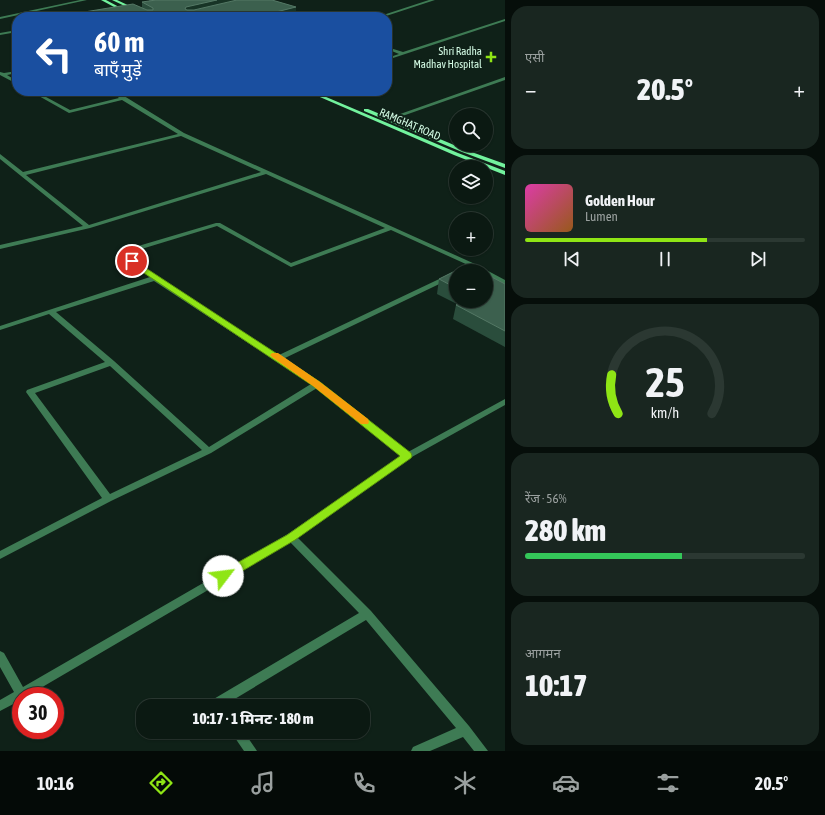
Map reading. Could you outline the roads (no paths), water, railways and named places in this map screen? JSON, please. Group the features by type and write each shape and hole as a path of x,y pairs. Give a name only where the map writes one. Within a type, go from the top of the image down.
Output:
{"main road":[{"path":"103,0 130,12"},
{"path":"114,0 140,12"},
{"name":"RAMGHAT ROAD","path":"320,96 456,154 505,172"},
{"name":"RAMGHAT ROAD","path":"333,96 464,151 505,166"}],"street":[{"path":"28,12 85,0"},
{"path":"392,13 433,0"},
{"path":"109,9 119,7"},
{"path":"0,18 12,15"},
{"path":"392,58 505,20"},
{"path":"0,34 12,32"},
{"path":"392,50 404,54"},
{"path":"1,75 12,73"},
{"path":"1,75 12,80"},
{"path":"389,119 505,78"},
{"path":"41,96 69,112 123,98"},
{"path":"120,96 182,134 471,264"},
{"path":"22,174 182,134"},
{"path":"0,155 88,227"},
{"path":"0,247 88,227 266,172"},
{"path":"391,228 291,265 218,224 120,253 155,278 317,384 407,456"},
{"path":"279,358 449,276"},
{"path":"493,276 505,283"},
{"path":"0,328 155,278"},
{"path":"51,312 111,363 208,451"},
{"path":"108,499 30,392 111,363"},
{"path":"0,555 108,499 208,451 317,384"},
{"path":"33,687 291,537 407,456 505,402"},
{"path":"291,537 367,614 482,751"},
{"path":"224,699 367,614"},
{"path":"0,656 17,687"},
{"path":"0,706 12,699"},
{"path":"417,751 464,730"},
{"path":"242,739 251,751"}],"place":[{"name":"Shri Radha Madhav Hospital","path":"491,57"}]}
